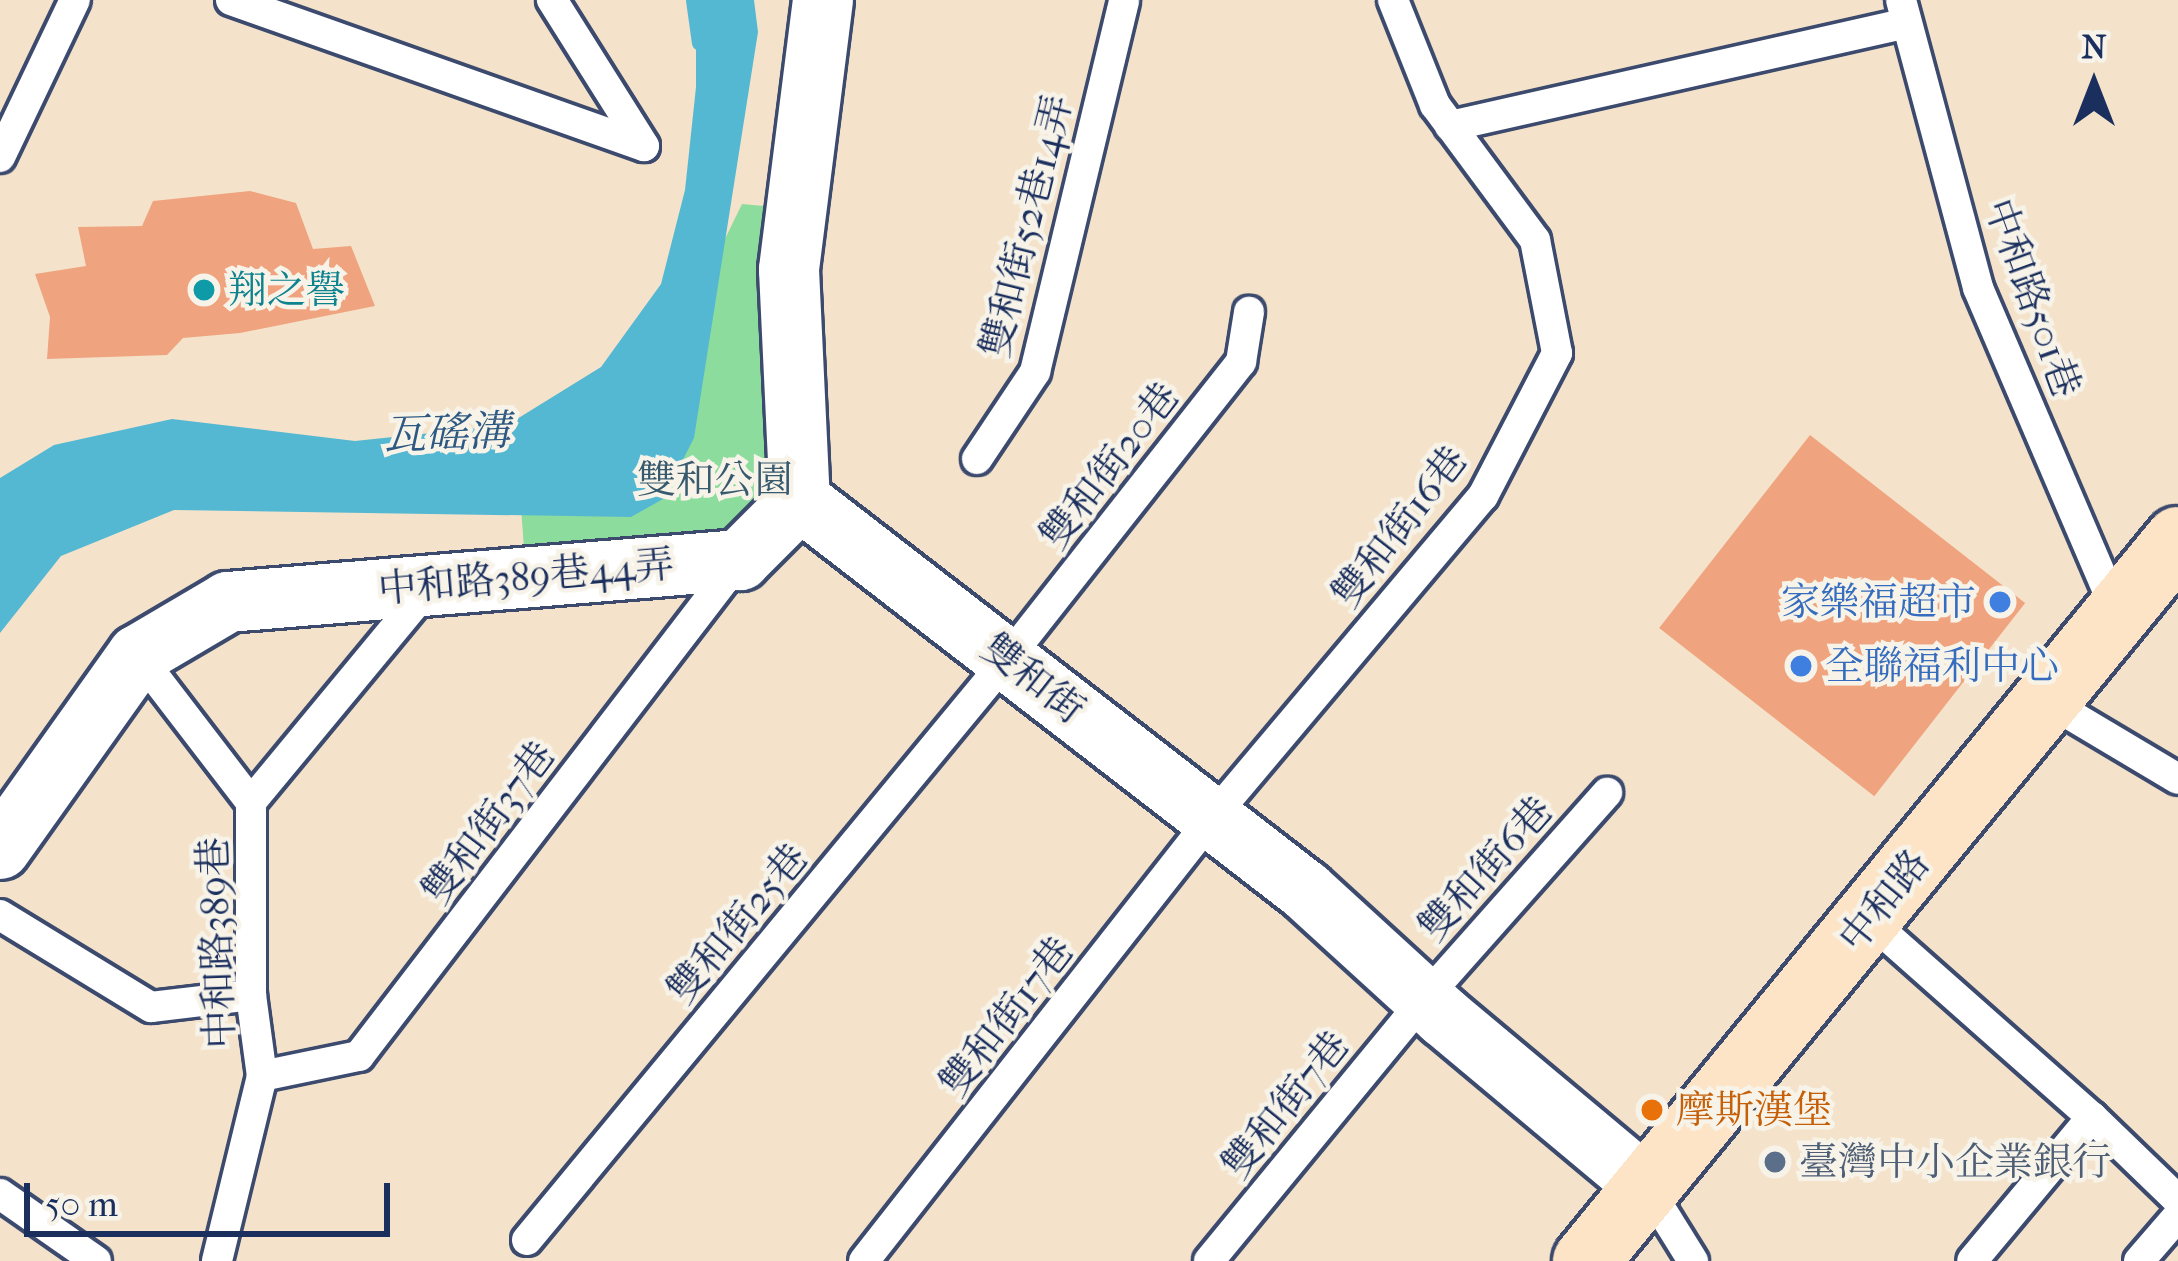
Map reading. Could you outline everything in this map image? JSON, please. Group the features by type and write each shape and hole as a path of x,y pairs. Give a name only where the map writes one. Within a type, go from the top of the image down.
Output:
{"main road":[{"name":"中和路","path":"1586,1261 2178,540"}],"street":[{"path":"740,560 800,500 789,270 823,0"},
{"name":"雙和街","path":"800,500 1306,891 1424,999 1647,1187"},
{"name":"中和路389巷44弄","path":"138,655 228,602 740,560"},
{"path":"0,849 138,655"}],"lane":[{"path":"0,157 75,0"},
{"path":"231,0 644,146 552,0"},
{"name":"雙和街52巷14弄","path":"977,459 1035,372 1124,0"},
{"name":"雙和街16巷","path":"1210,820 1484,496 1556,353 1535,240 1435,105 1393,0"},
{"path":"1450,126 1904,11"},
{"name":"中和路501巷","path":"1904,11 1978,288 2117,614"},
{"name":"雙和街20巷","path":"1008,658 1241,362 1250,313"},
{"name":"雙和街37巷","path":"262,1076 359,1056 740,560"},
{"path":"251,802 430,586"},
{"name":"中和路389巷","path":"138,655 251,802 251,995 262,1076 218,1261"},
{"name":"雙和街25巷","path":"527,1240 1008,658"},
{"path":"2044,699 2178,779"},
{"name":"雙和街6巷","path":"1424,999 1607,793"},
{"name":"雙和街17巷","path":"864,1261 1210,820"},
{"path":"0,915 151,1007 251,995"},
{"path":"1870,920 2178,1200"},
{"name":"雙和街7巷","path":"1209,1261 1424,999"},
{"path":"1972,1261 2092,1117"},
{"path":"1647,1187 1693,1261"},
{"path":"0,1194 96,1261"},
{"path":"2139,1261 2178,1216"}],"green space":[{"name":"雙和公園","path":"742,204 797,209 802,509 740,560 526,577 520,493 720,249"}],"water":[{"path":"696,0 754,0 758,32 694,438 663,499 631,517 174,510 61,556 0,633 0,478 54,445 172,419 355,441 507,425 601,367 661,284 685,190 696,87"}],"building":[{"name":"翔之譽","path":"250,191 296,203 313,249 351,246 375,306 240,333 183,338 167,355 47,359 50,317 35,274 86,266 78,227 142,226 153,201"},
{"path":"1810,435 2025,603 1874,796 1659,628"}],"waterway":[{"name":"瓦磘溝","path":"693,0 699,43"}],"place":[{"name":"翔之譽","path":"204,290"},
{"name":"家樂福超市","path":"2000,602"},
{"name":"全聯福利中心","path":"1801,666"},
{"name":"摩斯漢堡","path":"1652,1110"},
{"name":"臺灣中小企業銀行","path":"1775,1162"}]}
